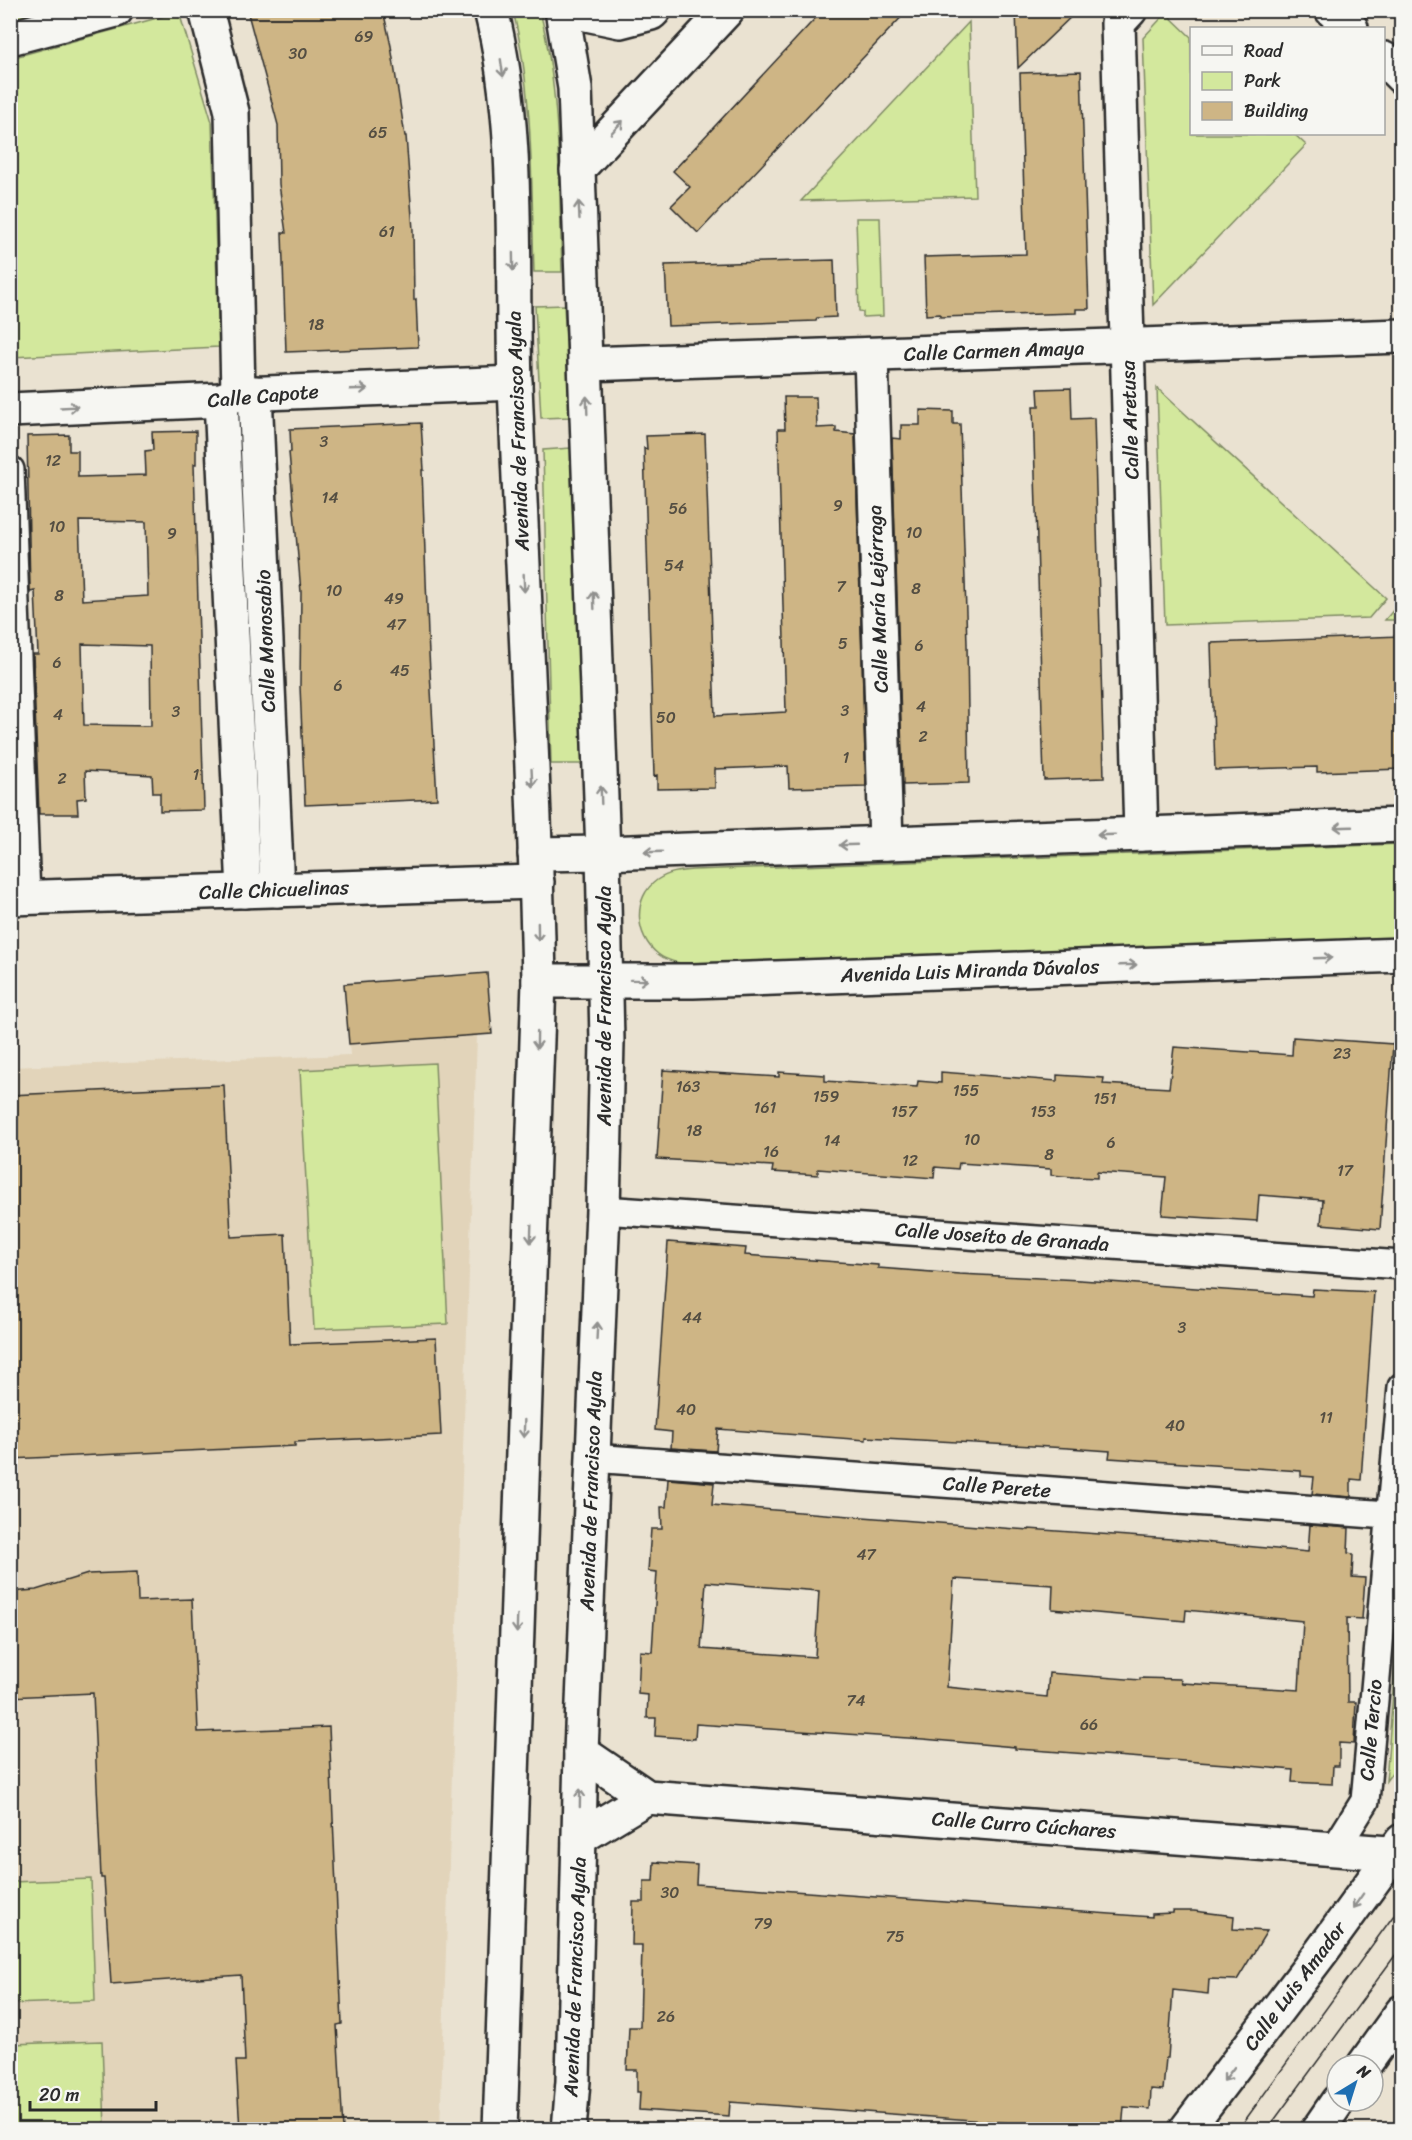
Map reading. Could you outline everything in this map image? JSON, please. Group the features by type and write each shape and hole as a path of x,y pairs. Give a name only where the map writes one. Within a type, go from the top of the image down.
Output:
{"main road":[{"path":"10,38 116,10"},
{"name":"Calle Monosabio","path":"206,10 231,112 238,396 244,891"},
{"name":"Avenida de Francisco Ayala","path":"491,10 498,38 510,126 515,383 539,981 500,2130"},
{"name":"Avenida de Francisco Ayala","path":"562,10 574,88 603,853 607,1042 603,1210 581,1752 573,2081 569,2129"},
{"path":"567,10 620,21 651,13 654,10"},
{"path":"577,170 727,10"},
{"name":"Calle Aretusa","path":"1130,10 1118,23 1141,834"},
{"path":"1332,10 1350,27"},
{"path":"1385,61 1401,76"},
{"name":"Calle Carmen Amaya","path":"586,364 1401,336"},
{"name":"Calle María Lejárraga","path":"871,355 886,843"},
{"name":"Calle Capote","path":"10,410 238,396 515,383"},
{"name":"Calle Monosabio","path":"238,396 277,890"},
{"path":"536,868 603,853 1401,825"},
{"name":"Calle Chicuelinas","path":"18,897 277,890 536,868"},
{"name":"Avenida Luis Miranda Dávalos","path":"539,981 693,981 1401,955"},
{"name":"Calle Curro Cúchares","path":"581,1752 647,1797 1335,1849 1398,1849"},
{"path":"579,1838 647,1797"},
{"name":"Calle Luis Amador","path":"1186,2130 1398,1849"},
{"path":"1372,2053 1401,2012"},
{"path":"1318,2130 1330,2113"}],"street":[{"path":"10,470 18,897"},
{"name":"Calle Joseíto de Granada","path":"603,1210 1401,1265"},
{"name":"Calle Tercio","path":"1335,1849 1365,1801 1396,1516 1401,1387"},
{"name":"Calle Perete","path":"592,1458 1396,1516"},
{"path":"569,2129 579,2130"}],"shaded area":[{"path":"487,973 492,1033 477,1035 440,2129 11,2129 10,1067 350,1055 344,984"}],"green space":[{"path":"11,11 60,11 11,24"},
{"path":"513,11 540,11 547,43 558,140 562,272 534,272 528,108 525,75"},
{"path":"179,12 212,122 219,347 11,357 11,58"},
{"path":"1166,13 1190,36 1190,135 1295,135 1306,145 1153,305 1143,38"},
{"path":"969,22 975,196 801,201"},
{"path":"856,218 880,218 883,316 863,317 863,312 859,311"},
{"path":"564,305 570,417 541,418 535,306"},
{"path":"1157,388 1386,598 1369,618 1165,625"},
{"path":"571,448 582,764 551,764 543,450"},
{"path":"1401,601 1401,620 1385,620"},
{"path":"1401,844 1401,938 693,965 662,957 650,946 641,927 640,907 649,888 666,875 688,870"},
{"path":"435,1063 448,1324 314,1329 300,1070"},
{"path":"1401,1588 1401,1760 1386,1781"},
{"path":"91,1879 95,2001 11,2004 11,1882"},
{"path":"102,2041 105,2129 11,2129 11,2044"}],"building":[{"path":"247,10 383,10 406,136 418,347 286,352 282,233 286,233 279,184 278,125"},
{"path":"823,10 908,10 698,233 671,206 690,187 673,171"},
{"path":"1016,10 1078,10 1018,68"},
{"path":"1081,71 1089,309 1076,309 1076,313 940,317 940,314 926,315 924,257 1026,254 1020,73"},
{"path":"834,260 836,317 817,318 816,321 668,326 665,265"},
{"path":"1071,388 1072,419 1094,418 1104,778 1044,780 1033,406 1039,406 1038,389"},
{"path":"784,397 816,397 817,428 836,427 836,432 855,434 866,786 789,788 788,766 715,769 715,788 657,789 657,775 654,776 644,448 647,449 646,436 705,434 715,716 786,712 778,429 785,429"},
{"path":"920,410 953,411 953,424 960,424 969,783 903,785 892,438 901,439 901,425 920,425"},
{"path":"421,423 428,635 437,799 305,805 300,686 301,592 289,452 291,452 290,429"},
{"path":"196,431 196,464 194,464 204,810 160,811 160,793 153,793 152,775 85,771 86,798 77,799 78,814 39,814 33,654 38,654 35,591 30,592 27,436 69,435 69,451 78,451 78,477 146,475 145,451 153,450 152,432","holes":["79,521 146,522 148,596 82,600","82,644 150,646 151,726 84,725"]},
{"path":"1401,636 1401,769 1317,772 1317,767 1215,770 1211,643"},
{"path":"487,973 492,1034 349,1044 344,984"},
{"path":"1293,1037 1393,1044 1380,1229 1321,1224 1323,1200 1259,1195 1257,1221 1162,1215 1166,1177 1097,1172 1097,1178 1074,1177 1051,1175 1051,1169 959,1163 958,1169 935,1167 934,1178 818,1169 818,1175 772,1172 773,1166 657,1159 663,1070 779,1077 779,1072 825,1075 825,1081 917,1087 918,1081 941,1083 941,1072 1057,1081 1057,1075 1104,1078 1103,1084 1169,1088 1174,1047 1292,1055"},
{"path":"224,1085 231,1237 285,1234 290,1344 436,1338 441,1435 295,1442 295,1446 10,1459 10,1095"},
{"path":"668,1242 746,1248 745,1255 878,1265 878,1268 959,1274 1312,1296 1313,1289 1374,1292 1361,1480 1351,1479 1351,1497 1312,1494 1314,1477 1301,1476 1301,1471 1109,1458 1110,1451 866,1437 866,1440 718,1429 716,1451 671,1448 672,1432 655,1430"},
{"path":"668,1479 714,1483 712,1505 1171,1539 1308,1552 1310,1525 1349,1528 1348,1553 1353,1554 1352,1577 1365,1578 1362,1619 1347,1618 1348,1702 1356,1702 1354,1744 1339,1743 1339,1766 1333,1766 1332,1784 1292,1782 1293,1770 1015,1749 1015,1747 923,1739 696,1724 695,1739 655,1736 656,1718 647,1718 648,1695 638,1694 640,1651 652,1652 657,1572 648,1571 651,1529 662,1529 661,1507 666,1507","holes":["954,1579 1053,1585 1052,1609 1185,1621 1186,1610 1303,1621 1299,1690 1182,1683 1180,1679 1140,1678 1140,1680 1049,1673 1047,1697 947,1687","706,1582 819,1591 815,1657 701,1649"]},
{"path":"137,1572 138,1601 192,1599 198,1732 329,1727 342,2024 337,2025 343,2130 240,2130 236,2061 245,2061 241,1975 111,1984 104,1878 101,1878 93,1693 10,1697 10,1592 36,1590 88,1574"},
{"path":"654,1862 697,1865 696,1884 1152,1917 1152,1914 1173,1913 1173,1911 1194,1911 1234,1916 1233,1929 1267,1931 1237,1980 1209,1979 1208,1994 1173,1990 1163,2090 1151,2089 1150,2109 1124,2107 1122,2130 730,2102 729,2116 639,2110 640,2092 637,2092 637,2070 627,2070 629,2027 640,2027 642,1945 632,1945 633,1902 644,1902 644,1881 653,1881"}],"tram line":[{"path":"1238,2130 1402,1904"},
{"path":"1267,2130 1402,1946"}]}
